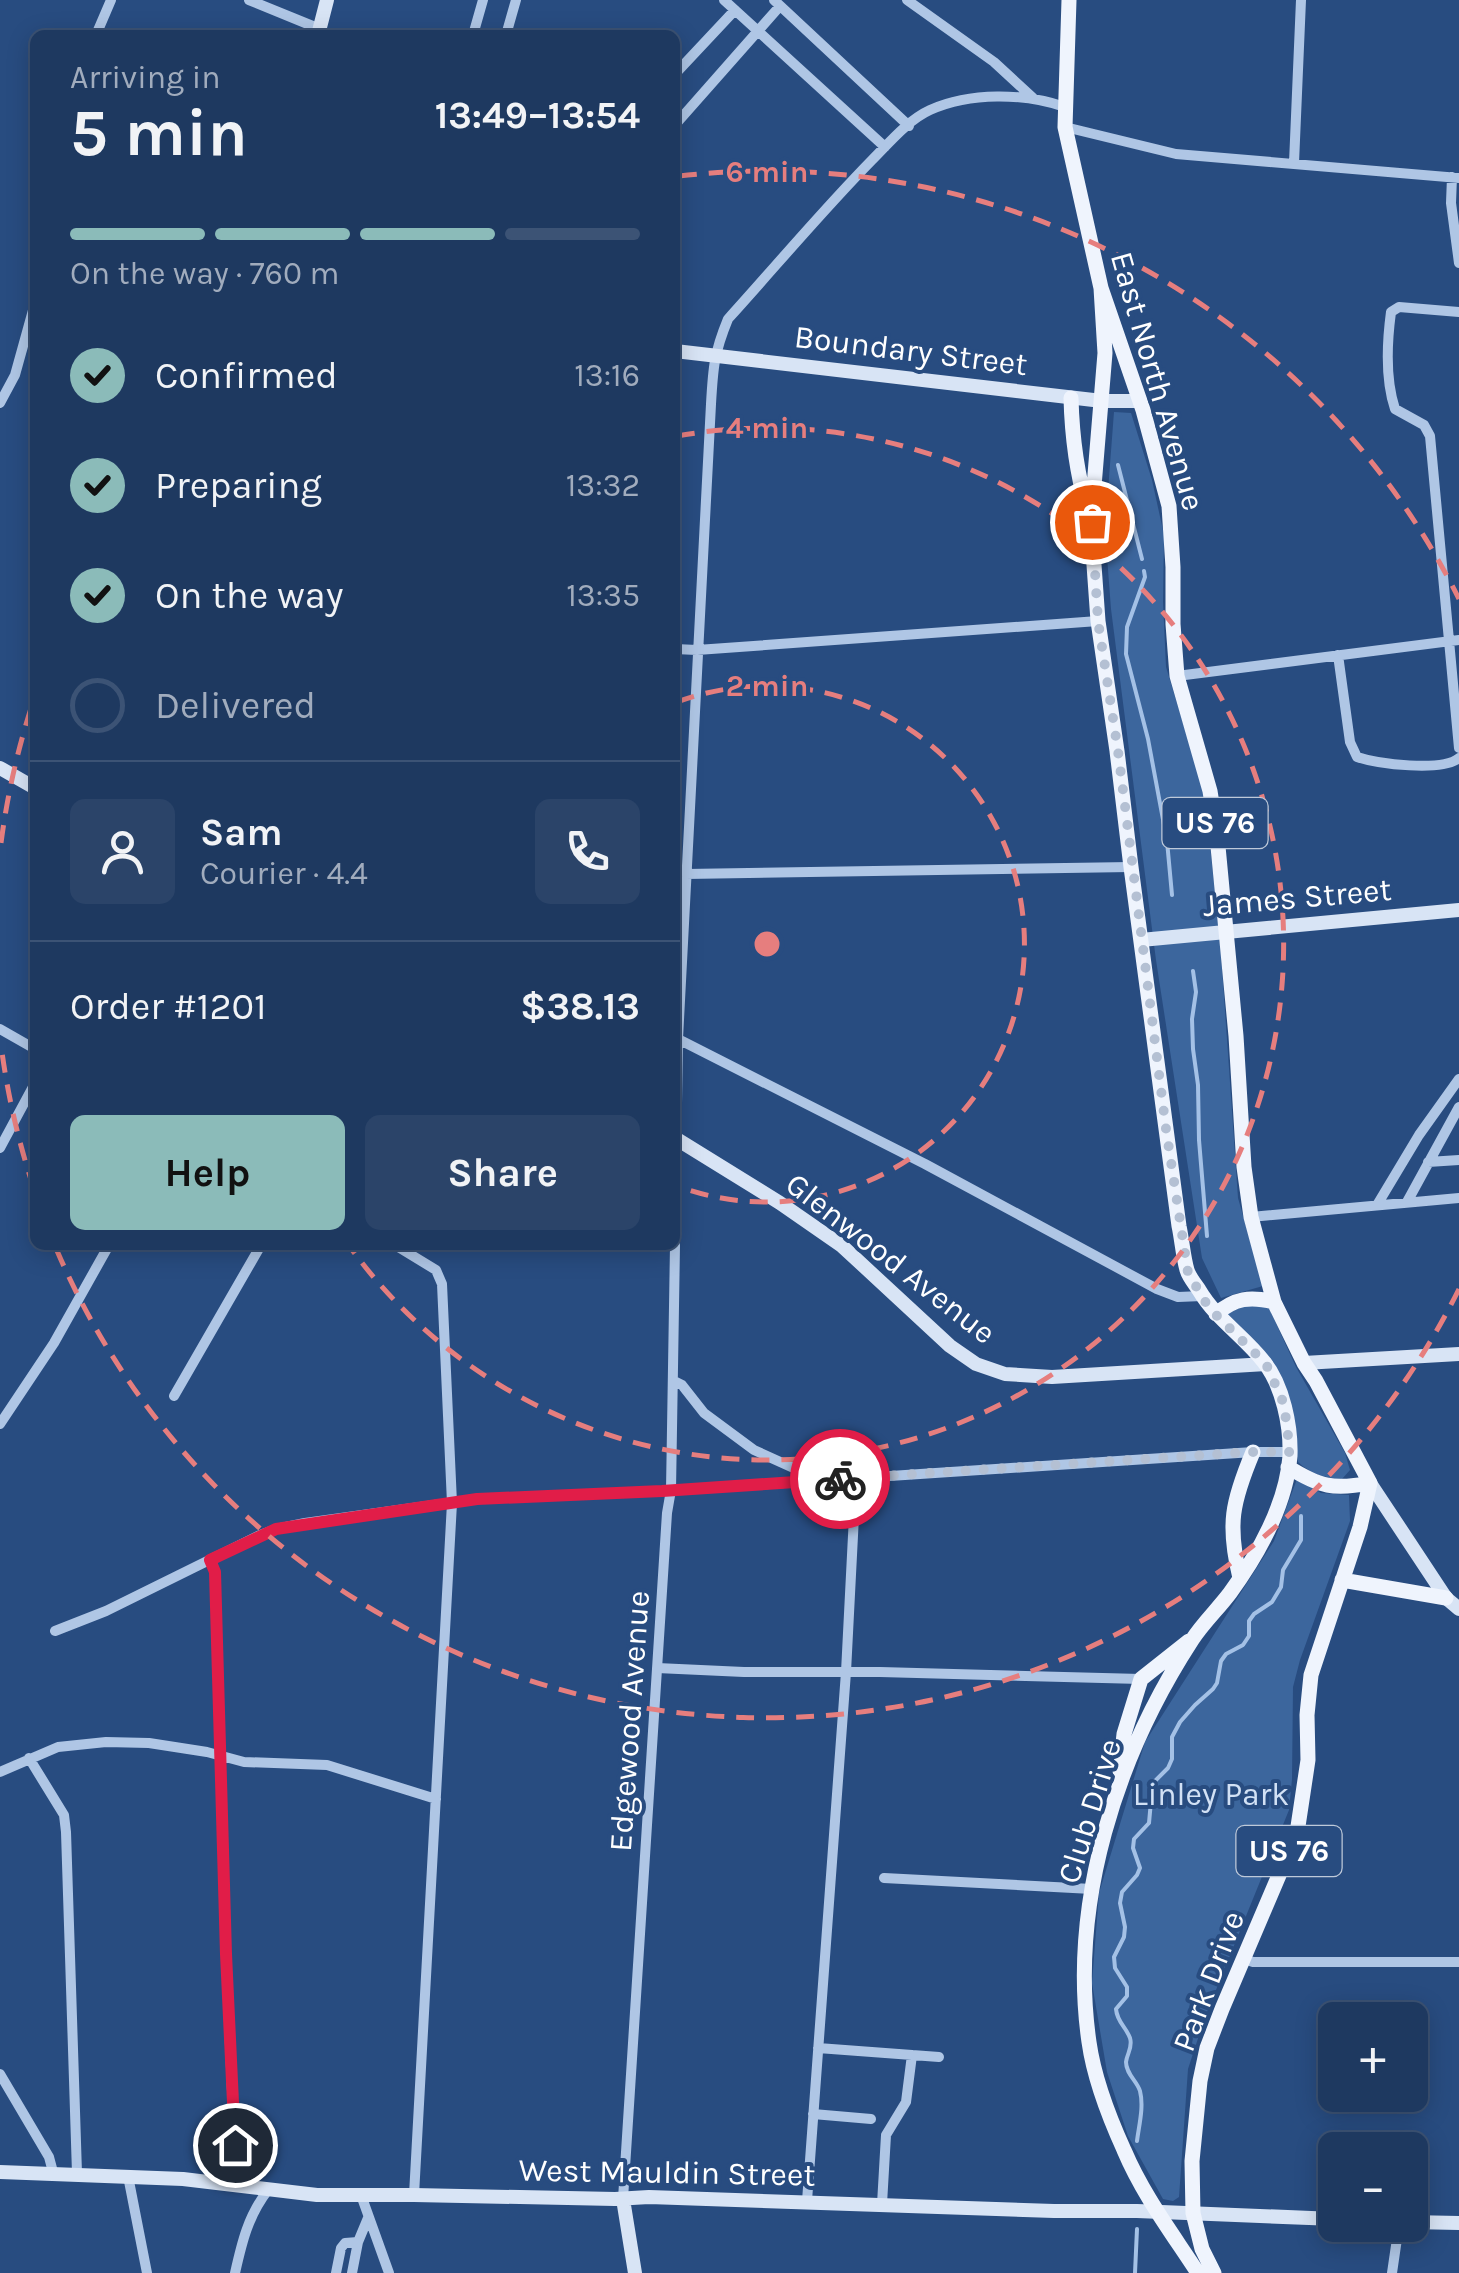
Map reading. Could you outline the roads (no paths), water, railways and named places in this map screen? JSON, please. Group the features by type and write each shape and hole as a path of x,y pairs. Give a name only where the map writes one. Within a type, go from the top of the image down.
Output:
{"main road":[{"name":"East North Avenue","path":"1069,0 1065,128 1100,288 1140,400 1169,506 1177,676 1210,791 1217,836 1251,1217 1274,1302 1304,1362"},
{"name":"US 76","path":"1100,288 1104,353 1092,522 1098,621 1188,1273 1216,1314 1266,1364 1284,1404 1289,1460"},
{"path":"1071,398 1079,483 1092,522"},
{"path":"1216,1314 1241,1298 1274,1302"},
{"name":"US 76","path":"1304,1362 1370,1483"},
{"path":"1240,1578 1232,1517 1239,1484 1252,1452"},
{"path":"1289,1460 1306,1479 1325,1486 1345,1488 1370,1483"},
{"name":"Club Drive","path":"1156,2212 1125,2154 1089,2046 1083,1964 1092,1889 1118,1788 1152,1712 1192,1638 1240,1578 1273,1523 1289,1460"},
{"name":"Park Drive","path":"1193,2214 1192,2160 1204,2064 1222,2009 1297,1833 1308,1760 1311,1674 1360,1527 1370,1483"},
{"path":"1342,1580 1453,1604"},
{"path":"1118,1788 1124,1734 1140,1678 1192,1638"},
{"name":"US 76","path":"1156,2212 1198,2273"},
{"name":"US 76","path":"1193,2214 1202,2249 1214,2273"}],"street":[{"path":"98,30 111,0"},
{"path":"249,0 315,30"},
{"path":"320,30 327,0"},
{"path":"474,30 483,0"},
{"path":"507,30 516,0"},
{"path":"724,0 885,148"},
{"path":"907,0 994,62 1034,99"},
{"path":"1294,164 1301,0"},
{"path":"680,120 758,31 777,3 909,126"},
{"path":"680,69 735,10"},
{"path":"680,998 714,354 728,319 823,212 885,148 928,111 968,99 1034,99 1065,107"},
{"path":"1065,128 1176,154 1456,178 1450,203 1459,263"},
{"path":"1459,312 1399,307 1390,312 1388,330 1390,395 1395,408 1424,425 1430,436 1454,640 1459,748"},
{"path":"0,403 15,375 30,320"},
{"name":"Boundary Street","path":"680,351 1071,398 1140,400"},
{"path":"680,649 1098,621"},
{"path":"1177,676 1454,640"},
{"path":"1338,655 1350,742 1357,758 1430,765 1452,764 1459,758"},
{"path":"0,768 30,785"},
{"path":"686,874 1131,868"},
{"name":"James Street","path":"1141,940 1459,910"},
{"path":"0,1029 30,1046"},
{"path":"680,1040 925,1164 1157,1289 1178,1296 1202,1296"},
{"path":"1376,1205 1459,1079"},
{"path":"0,1148 30,1091"},
{"path":"1406,1202 1459,1108"},
{"name":"Glenwood Avenue","path":"680,1141 780,1202 842,1246 950,1346 976,1364 1005,1374 1052,1377 1266,1364"},
{"path":"1428,1162 1459,1160"},
{"path":"1251,1217 1459,1198"},
{"path":"0,1424 54,1343 106,1250"},
{"path":"174,1396 259,1250"},
{"path":"403,1250 436,1270 442,1284 452,1503 414,2194"},
{"name":"Edgewood Avenue","path":"622,2199 671,1490 675,1250"},
{"path":"1304,1362 1459,1354"},
{"path":"674,1381 704,1412 754,1450 822,1480"},
{"path":"55,1631 106,1611 276,1529 477,1499 1252,1452 1289,1460"},
{"path":"807,2201 846,1672 856,1478"},
{"path":"1370,1483 1453,1604"},
{"path":"210,1560 215,1572 236,2184"},
{"path":"657,1668 1140,1678"},
{"path":"0,1772 58,1747 149,1743 244,1762 327,1766 436,1799"},
{"path":"29,1758 64,1815 66,1832 77,2173"},
{"path":"884,1878 1092,1889"},
{"path":"1244,1958 1252,1962 1459,1962"},
{"path":"818,2048 939,2057"},
{"path":"882,2204 886,2135 906,2102 912,2055"},
{"path":"0,2074 53,2172"},
{"path":"813,2114 871,2120"},
{"name":"West Mauldin Street","path":"0,2172 128,2176 317,2195 649,2197 1318,2218"},
{"path":"128,2176 147,2273"},
{"path":"235,2273 251,2214 268,2190"},
{"path":"361,2195 389,2273"},
{"path":"622,2199 635,2273"},
{"path":"352,2273 368,2218"},
{"path":"1428,2222 1459,2223"},
{"path":"336,2273 341,2248 345,2243 358,2242"},
{"path":"1392,2273 1397,2242"}],"waterway":[{"path":"1118,465 1142,559"},
{"path":"1144,571 1127,627 1126,654 1148,739 1167,841 1172,895"},
{"path":"1193,971 1193,1049 1207,1236"},
{"path":"1137,2141 1141,2097 1126,2066 1131,2042 1116,2009 1127,1996 1127,1987 1115,1968 1114,1957 1124,1937 1122,1892 1140,1868 1134,1839 1149,1823 1152,1790 1172,1759 1172,1737 1180,1722 1213,1689 1221,1661 1243,1645 1249,1636 1249,1621 1272,1602 1281,1587 1283,1570 1301,1540 1301,1516"},
{"path":"1135,2273 1137,2229"}],"park label":[{"name":"Linley Park","path":"1211,1794"}]}
